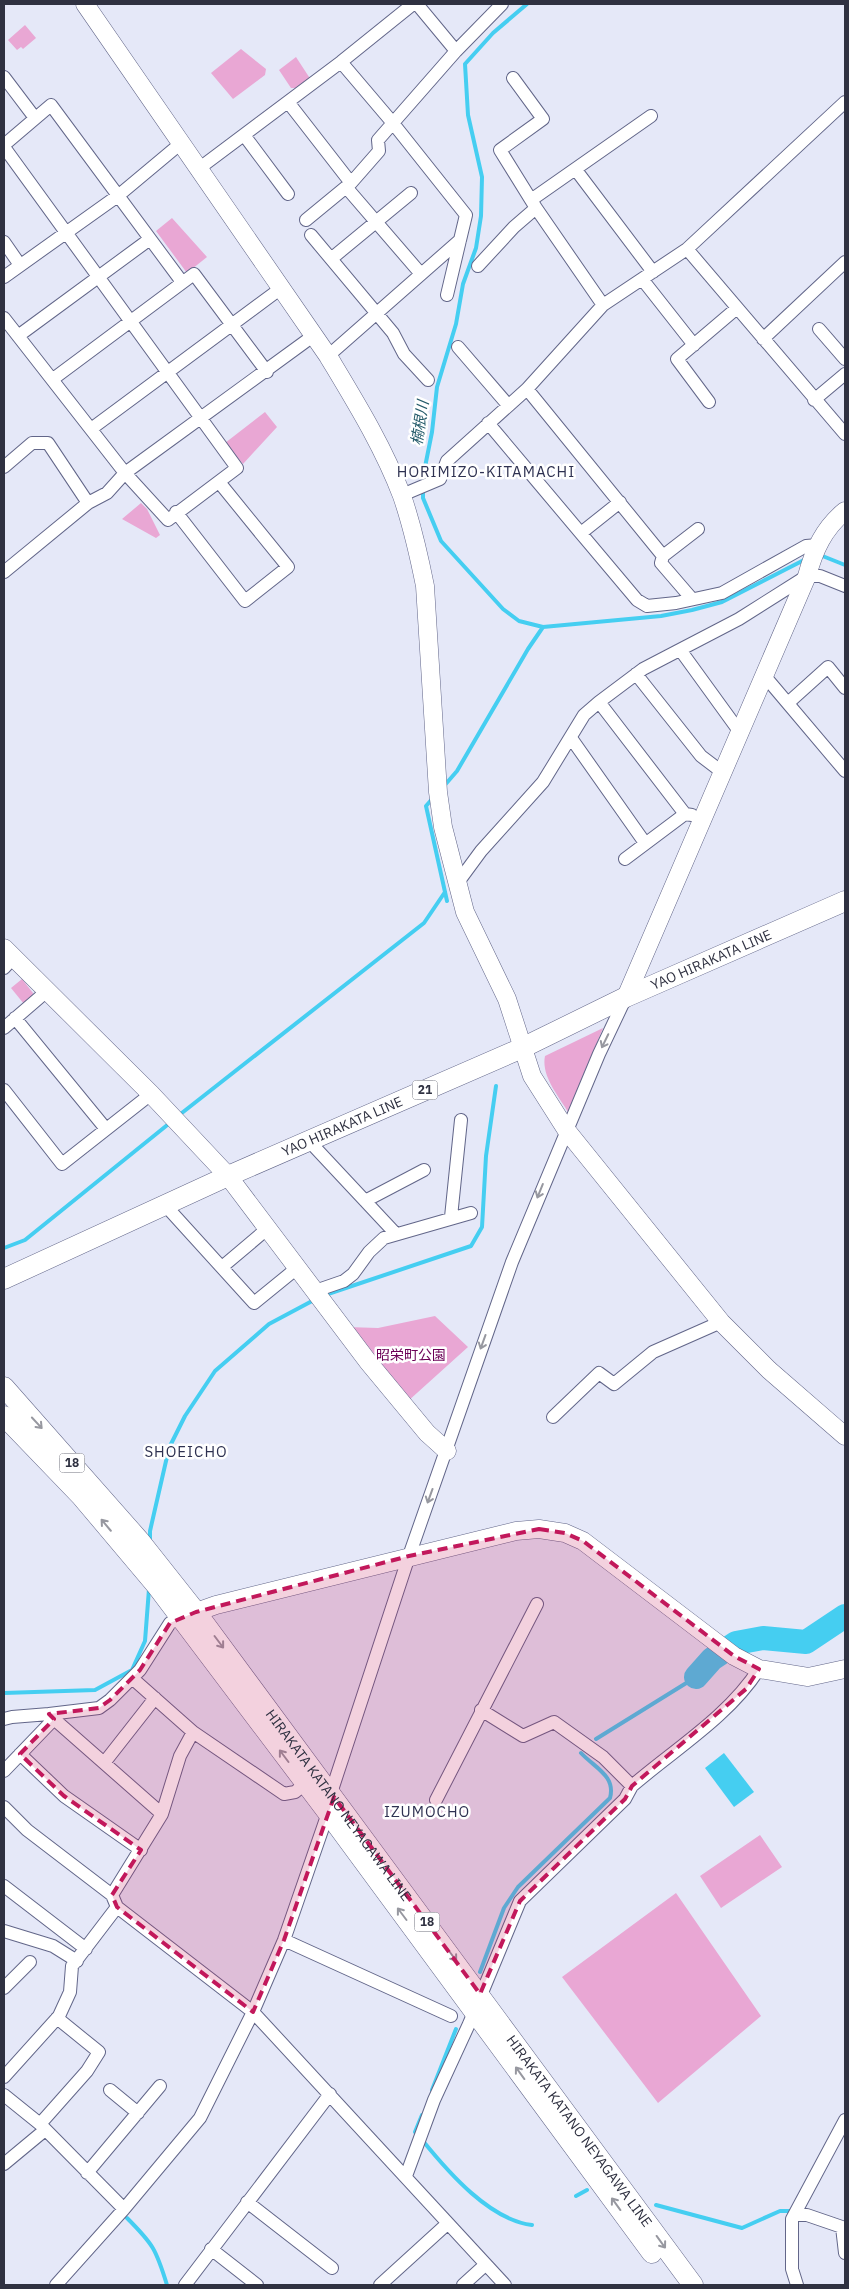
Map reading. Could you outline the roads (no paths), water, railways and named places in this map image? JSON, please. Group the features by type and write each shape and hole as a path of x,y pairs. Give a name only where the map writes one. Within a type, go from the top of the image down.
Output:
{"main road":[{"name":"YAO HIRAKATA LINE","path":"4,1279 228,1176 522,1048 626,997 845,901"},
{"name":"HIRAKATA KATANO NEYAGAWA LINE","path":"4,1387 157,1562 188,1615 305,1784 330,1803"},
{"name":"HIRAKATA KATANO NEYAGAWA LINE","path":"4,1416 81,1496 156,1585 188,1615 477,2002 693,2285"},
{"name":"HIRAKATA KATANO NEYAGAWA LINE","path":"477,2002 676,2285"}],"street":[{"path":"85,4 328,356 364,414 408,492 425,586 438,798 456,885 465,912 507,999 532,1076 567,1130 721,1322 769,1370 845,1436"},
{"path":"198,170 415,4 456,50"},
{"path":"306,220 348,185 379,151 378,140 392,122 499,4"},
{"path":"341,62 392,122 466,215 447,295"},
{"path":"4,77 35,118"},
{"path":"513,78 543,119 500,150 533,204 603,305"},
{"path":"288,102 376,222 421,274"},
{"path":"408,492 440,479 447,461 526,389 603,305 687,249 845,102"},
{"path":"4,318 125,473 168,520 176,512 237,468 4,146 51,104 182,282"},
{"path":"478,266 533,204 576,170 651,116"},
{"path":"244,135 288,194"},
{"path":"4,277 118,195 180,144"},
{"path":"576,170 653,272"},
{"path":"332,259 411,194"},
{"path":"311,235 377,313 393,333 404,354 428,380"},
{"path":"18,336 150,239"},
{"path":"328,356 460,240"},
{"path":"4,242 20,265"},
{"path":"687,249 845,434"},
{"path":"764,339 845,262"},
{"path":"53,379 194,274 267,372"},
{"path":"642,279 694,345"},
{"path":"91,429 280,289"},
{"path":"709,402 677,359 737,308"},
{"path":"819,329 845,359"},
{"path":"4,572 88,503 107,493 125,473 267,372 313,336"},
{"path":"458,347 508,405"},
{"path":"814,400 845,374"},
{"path":"526,389 663,556"},
{"path":"488,423 637,600 647,606 722,593 806,546 820,576 845,586"},
{"path":"4,467 32,443 48,443 88,503"},
{"path":"176,512 245,601 288,567 219,482"},
{"path":"581,533 620,502"},
{"path":"56,2285 124,2210 200,2118 253,2012 284,1940 409,1556 447,1451 470,1376 512,1262 599,1054 626,997 822,536 845,511"},
{"path":"692,599 661,563 663,556 698,529"},
{"path":"456,885 481,851 543,782 584,715 636,674 739,619 812,559"},
{"path":"681,651 739,731"},
{"path":"788,703 828,667 845,688"},
{"path":"636,674 701,756 722,772"},
{"path":"764,674 845,771"},
{"path":"599,702 685,814 702,817"},
{"path":"571,738 645,843"},
{"path":"625,859 685,814"},
{"path":"7,958 47,991 151,1094 228,1176 296,1268 427,1433 447,1451"},
{"path":"4,1028 47,991"},
{"path":"15,1018 106,1129"},
{"path":"4,1090 62,1164 151,1094"},
{"path":"451,1216 461,1120"},
{"path":"309,1141 396,1234"},
{"path":"365,1201 424,1170"},
{"path":"165,1205 254,1303 296,1268"},
{"path":"318,1296 353,1274 384,1238 451,1216 471,1212"},
{"path":"222,1268 267,1229"},
{"path":"554,1417 599,1373 614,1384 653,1352 721,1322"},
{"path":"4,1719 12,1716 52,1717 99,1708 132,1678 170,1623 188,1615 409,1556 516,1531 539,1528 565,1533 583,1542 733,1655 759,1669 808,1677 845,1669"},
{"path":"436,1800 537,1604"},
{"path":"406,2176 434,2100 520,1901 625,1799 632,1786 715,1718 746,1689 759,1669"},
{"path":"132,1678 193,1732 284,1794 295,1792 305,1784"},
{"path":"104,1763 155,1698"},
{"path":"481,1710 523,1736 554,1722 603,1757 632,1786"},
{"path":"4,1771 52,1717"},
{"path":"52,1717 162,1814"},
{"path":"112,1895 162,1814 180,1756 193,1732"},
{"path":"20,1754 64,1796 141,1850"},
{"path":"4,1807 27,1830 112,1895 117,1907 253,2012 406,2176 447,2224 506,2285"},
{"path":"4,1886 86,1949"},
{"path":"4,2077 43,2036 57,2018 70,1992 72,1966 117,1907"},
{"path":"4,1932 53,1946 77,1961"},
{"path":"284,1940 451,2016"},
{"path":"4,1988 30,1962"},
{"path":"4,2164 43,2127 100,2052 57,2018"},
{"path":"88,2173 160,2086"},
{"path":"110,2090 138,2113"},
{"path":"185,2285 246,2202 330,2094"},
{"path":"4,2095 43,2127 124,2210"},
{"path":"797,2285 792,2269 791,2243 796,2212 845,2121"},
{"path":"246,2202 332,2268"},
{"path":"796,2212 842,2227 845,2253"},
{"path":"380,2285 447,2224"},
{"path":"211,2250 257,2285"},
{"path":"463,2285 485,2265"}],"water":[{"path":"724,1753 754,1792 734,1807 705,1768"}],"waterway":[{"name":"楠根川","path":"527,4 493,33 465,64 468,115 482,177 481,216 476,248 463,284 456,324 437,387 432,432 423,477 423,498 441,541 503,609 519,621 543,627 661,616 692,610 722,602 806,559"},
{"name":"楠根川","path":"820,555 845,565"},
{"path":"444,786 457,771 528,649 543,627"},
{"path":"433,798 426,806 447,901"},
{"path":"178,1116 424,923 445,892"},
{"path":"325,1295 471,1246 482,1227 486,1156 496,1086"},
{"path":"4,1248 25,1240 171,1122"},
{"path":"150,1542 150,1531 169,1448 185,1416 215,1371 269,1324 314,1300"},
{"path":"4,1693 95,1690 132,1670 145,1641 149,1589"},
{"path":"696,1677 712,1659 736,1643 763,1638 806,1642 845,1616"},
{"path":"596,1739 696,1677"},
{"path":"480,1972 504,1908 518,1887 610,1798 611,1790 607,1778 581,1753"},
{"path":"432,2090 456,2029"},
{"path":"419,2136 415,2132 422,2115"},
{"path":"423,2141 445,2167 486,2205 516,2221 532,2225"},
{"path":"576,2196 587,2190"},
{"path":"656,2205 742,2228 780,2211 794,2211"},
{"path":"127,2218 143,2234 153,2248 167,2285"}],"district":[{"name":"HORIMIZO-KITAMACHI","path":"486,472"},
{"name":"SHOEICHO","path":"186,1452"},
{"name":"IZUMOCHO","path":"427,1812"}],"park label":[{"name":"昭栄町公園","path":"411,1355"}]}
